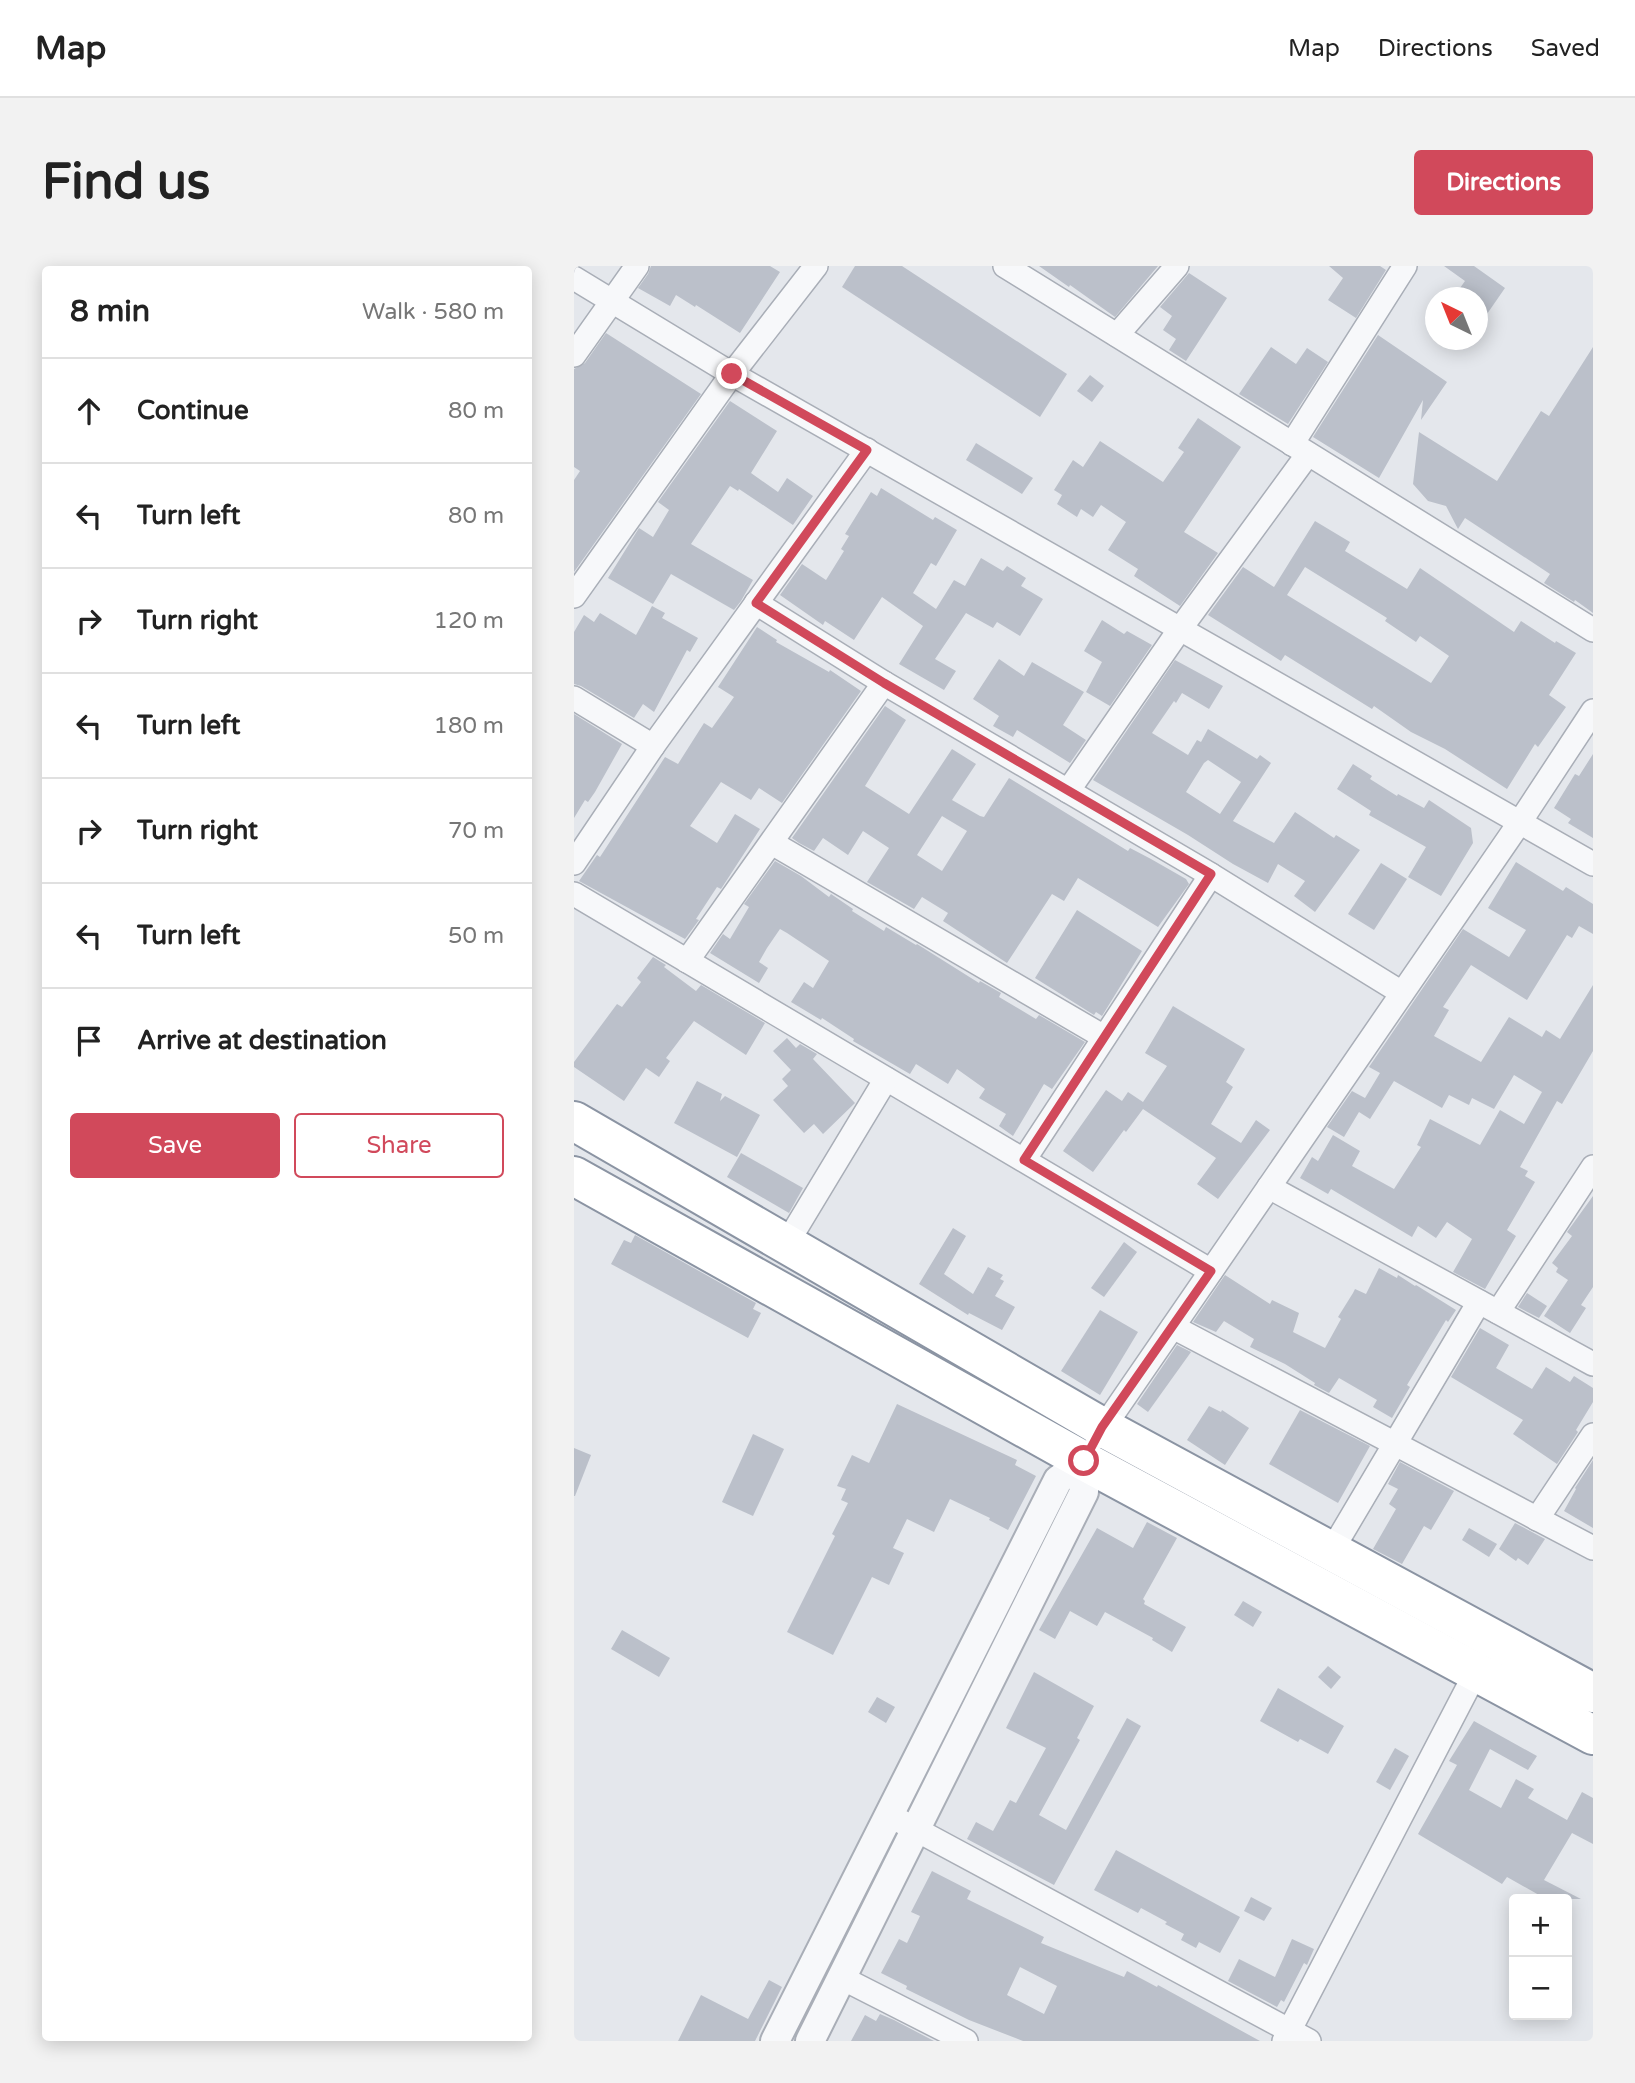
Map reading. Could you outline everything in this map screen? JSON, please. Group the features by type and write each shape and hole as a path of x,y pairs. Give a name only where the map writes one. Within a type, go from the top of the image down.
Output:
{"highway":[{"path":"574,1121 1102,1427 1593,1693"},
{"path":"574,1176 1084,1461 1593,1735"}],"street":[{"path":"574,355 637,266"},
{"path":"574,596 732,374 816,266"},
{"path":"1005,266 1593,630"},
{"path":"1116,335 1177,266"},
{"path":"1068,791 1300,449 1405,266"},
{"path":"574,278 732,374 1593,864"},
{"path":"574,863 653,746 867,450"},
{"path":"756,603 884,683 1211,874 1402,993"},
{"path":"687,961 884,683"},
{"path":"574,698 653,746"},
{"path":"775,2041 1058,1480 1084,1461 1102,1427 1173,1328 1592,716"},
{"path":"772,843 1104,1037"},
{"path":"1024,1160 1211,874"},
{"path":"574,894 1211,1271"},
{"path":"787,1243 886,1079"},
{"path":"1332,1550 1395,1444 1488,1307 1593,1167"},
{"path":"1269,1187 1593,1364"},
{"path":"1173,1328 1593,1548"},
{"path":"1537,1519 1593,1435"},
{"path":"810,2041 1084,1492 1084,1461"},
{"path":"889,1815 1294,2038 1476,1672"},
{"path":"842,1978 966,2041"}],"building":[{"path":"651,266 770,266 780,272 740,333 676,295 670,306 638,288"},
{"path":"855,266 902,266 1067,374 1040,417 842,287"},
{"path":"1039,266 1158,266 1115,317"},
{"path":"1329,266 1380,266 1386,270 1356,318 1328,300 1343,278"},
{"path":"1444,266 1474,266 1505,288 1488,313 1488,287 1461,287 1465,281"},
{"path":"1189,273 1227,298 1186,361 1169,350 1176,339 1163,330 1172,316 1160,307"},
{"path":"606,333 701,394 574,572 574,480 580,471 574,467 574,369 585,363"},
{"path":"1378,335 1447,382 1421,420 1423,400 1379,478 1313,437"},
{"path":"1271,347 1296,364 1307,348 1328,362 1288,424 1239,394"},
{"path":"1593,347 1593,613 1544,583 1550,574 1465,518 1458,529 1446,506 1428,501 1413,484 1419,432 1497,481 1541,411 1549,416"},
{"path":"1090,375 1104,386 1092,402 1077,391"},
{"path":"730,401 777,431 751,473 778,492 787,478 813,496 793,525 739,489 738,491 730,486 691,544 753,580 741,601 734,610 671,574 653,604 608,578 639,528 653,537 669,510 658,502"},
{"path":"1198,418 1241,447 1184,532 1218,553 1180,606 1134,576 1138,569 1108,550 1126,522 1101,505 1093,517 1081,509 1077,517 1057,504 1062,495 1054,490 1073,460 1083,467 1100,441 1163,482 1184,452 1178,448"},
{"path":"976,443 1033,478 1022,494 966,460"},
{"path":"881,488 933,520 935,517 957,530 936,566 931,563 913,593 936,609 954,580 965,586 981,558 1003,571 1007,566 1026,578 1021,586 1043,599 1020,636 997,622 993,628 966,613 935,659 956,671 944,690 899,664 923,626 882,597 854,640 825,621 823,625 780,595 802,564 826,580 844,551 841,549 849,536 845,534 871,492 877,496"},
{"path":"1315,521 1350,542 1345,551 1407,589 1420,568 1514,632 1521,621 1576,653 1549,695 1566,707 1538,747 1535,744 1507,789 1445,749 1411,732 1374,706 1372,709 1285,655 1281,661 1208,615 1243,567 1274,587","holes":["1305,567 1387,618 1385,621 1416,642 1420,636 1449,656 1431,683 1287,595"]},
{"path":"652,606 665,613 662,618 698,638 690,652 687,650 654,712 643,704 634,718 574,684 574,632 584,615 594,622 600,613 636,635"},
{"path":"1102,620 1124,634 1127,631 1152,645 1110,706 1086,692 1102,662 1084,651"},
{"path":"757,627 777,640 776,642 829,672 830,670 861,691 782,803 759,788 751,800 721,782 690,826 717,843 735,814 760,829 721,889 717,887 685,939 579,881 597,855 600,857 665,757 678,764 704,723 712,728 734,697 718,687"},
{"path":"999,659 1024,676 1032,662 1084,692 1063,725 1086,740 1070,763 1017,730 1013,737 993,726 999,716 973,699"},
{"path":"1175,660 1223,686 1209,709 1182,693 1152,733 1188,755 1197,740 1201,742 1208,729 1257,759 1260,755 1271,763 1233,821 1274,843 1295,812 1334,838 1336,835 1360,850 1315,912 1294,896 1305,881 1278,864 1268,883 1093,780","holes":["1208,760 1241,782 1220,814 1186,792"]},
{"path":"885,706 906,720 865,786 909,814 952,749 976,764 952,800 980,816 984,817 1009,778 1128,851 1130,848 1186,879 1189,884 1158,927 1078,878 1064,901 1052,894 1007,963 943,921 948,913 922,897 914,909 867,882 889,848 863,831 848,855 823,838 814,851 792,838","holes":["942,816 967,831 942,871 917,855"]},
{"path":"574,714 622,744 595,792 588,802 585,800 574,818"},
{"path":"1593,754 1593,838 1568,823 1571,819 1554,808 1575,774 1579,776"},
{"path":"1353,764 1372,776 1370,779 1397,796 1398,794 1424,808 1429,800 1471,828 1473,843 1441,896 1408,877 1426,847 1369,815 1371,811 1337,789"},
{"path":"775,861 829,897 831,894 884,931 886,927 917,944 979,983 980,981 1001,993 999,997 1036,1019 1039,1015 1085,1042 1052,1089 1044,1084 1013,1136 999,1126 1006,1114 979,1098 985,1089 957,1069 948,1084 916,1064 910,1074 853,1041 854,1039 822,1018 821,1020 791,1002 804,982 813,988 829,961 787,933 780,929 759,962 768,968 759,983 710,953 723,934 730,939 749,907 744,904"},
{"path":"1516,862 1563,891 1566,887 1593,904 1593,934 1579,926 1572,938 1567,935 1527,1000 1471,965 1443,1007 1449,1010 1434,1036 1481,1062 1509,1017 1542,1037 1546,1030 1560,1039 1593,985 1593,1051 1562,1104 1557,1101 1520,1167 1528,1171 1525,1176 1535,1182 1507,1230 1516,1236 1485,1289 1453,1272 1472,1239 1447,1222 1436,1238 1418,1226 1412,1237 1331,1189 1328,1194 1300,1178 1312,1157 1318,1161 1333,1135 1360,1151 1352,1166 1394,1189 1421,1147 1417,1145 1430,1119 1480,1145 1500,1110 1524,1124 1542,1092 1514,1075 1494,1109 1472,1098 1469,1105 1449,1095 1442,1108 1394,1081 1370,1119 1359,1112 1344,1137 1327,1127 1352,1091 1365,1098 1380,1073 1369,1067 1463,929 1509,957 1526,930 1488,908"},
{"path":"1381,863 1407,879 1374,930 1348,914"},
{"path":"1077,910 1142,951 1102,1016 1096,1012 1094,1015 1035,978"},
{"path":"653,957 696,991 701,985 765,1023 746,1055 694,1021 666,1058 670,1061 659,1077 646,1068 624,1101 574,1067 574,1062 617,1004 622,1007 641,982 637,978"},
{"path":"1173,1006 1245,1049 1226,1082 1233,1087 1211,1124 1241,1143 1256,1120 1270,1130 1218,1199 1197,1184 1216,1158 1143,1109 1093,1172 1063,1151 1106,1090 1122,1101 1128,1092 1143,1102 1167,1066 1145,1053"},
{"path":"787,1038 796,1048 800,1044 817,1054 813,1059 855,1103 823,1134 814,1124 804,1133 773,1100 788,1086 782,1079 791,1070 773,1051"},
{"path":"697,1081 722,1094 720,1101 725,1096 760,1115 737,1157 674,1123"},
{"path":"741,1153 803,1188 789,1213 727,1177"},
{"path":"1593,1196 1593,1287 1581,1305 1586,1308 1570,1333 1544,1316 1568,1280 1556,1272 1558,1268 1552,1263 1572,1236 1567,1232"},
{"path":"953,1228 966,1236 944,1274 973,1294 988,1267 1003,1275 1000,1279 1004,1281 995,1296 1015,1307 1002,1330 969,1313 968,1315 919,1284"},
{"path":"635,1235 756,1303 753,1309 761,1313 748,1338 611,1264 624,1240 631,1243"},
{"path":"1124,1242 1137,1252 1104,1297 1091,1288"},
{"path":"1379,1268 1397,1278 1398,1275 1456,1310 1448,1322 1446,1320 1407,1385 1410,1387 1392,1418 1373,1407 1377,1400 1339,1378 1329,1393 1314,1385 1315,1383 1285,1364 1250,1347 1254,1339 1224,1321 1216,1332 1193,1322 1225,1275 1270,1304 1272,1300 1299,1313 1293,1332 1325,1348 1341,1319 1338,1317 1355,1289 1366,1294"},
{"path":"1527,1293 1547,1306 1539,1318 1518,1307"},
{"path":"1100,1310 1138,1332 1100,1395 1061,1371"},
{"path":"1480,1328 1509,1345 1496,1368 1532,1389 1546,1367 1570,1382 1574,1376 1593,1388 1593,1402 1557,1464 1513,1434 1523,1420 1451,1377"},
{"path":"1177,1345 1191,1352 1148,1412 1137,1404"},
{"path":"897,1404 1017,1460 1015,1465 1036,1476 1008,1530 950,1499 934,1532 907,1519 893,1548 904,1553 889,1585 872,1577 833,1655 787,1632 835,1536 832,1534 848,1503 841,1500 846,1489 837,1486 852,1455 869,1463"},
{"path":"1209,1406 1221,1412 1222,1410 1249,1428 1225,1465 1187,1440"},
{"path":"1300,1410 1370,1446 1338,1503 1269,1464"},
{"path":"753,1434 784,1449 753,1516 722,1502"},
{"path":"574,1448 591,1455 575,1496 574,1496"},
{"path":"1593,1460 1593,1528 1564,1511"},
{"path":"1400,1462 1454,1491 1431,1530 1424,1526 1402,1564 1373,1549 1396,1509 1389,1504 1398,1489 1388,1484"},
{"path":"1147,1522 1177,1538 1143,1599 1144,1604 1186,1627 1172,1652 1152,1640 1153,1638 1105,1612 1097,1626 1070,1611 1055,1639 1039,1630 1097,1528 1133,1548"},
{"path":"1515,1523 1545,1539 1528,1565 1518,1558 1516,1561 1499,1549"},
{"path":"1469,1528 1497,1544 1489,1557 1462,1540"},
{"path":"1243,1601 1262,1612 1253,1627 1234,1615"},
{"path":"622,1630 670,1658 659,1677 611,1649"},
{"path":"1328,1666 1341,1677 1331,1689 1318,1677"},
{"path":"1034,1672 1094,1706 1077,1738 1080,1740 1039,1815 1066,1830 1127,1718 1141,1726 1054,1885 967,1839 976,1822 993,1831 1010,1800 1016,1803 1046,1748 1006,1728"},
{"path":"1278,1688 1344,1726 1328,1754 1300,1739 1298,1742 1260,1721"},
{"path":"877,1697 895,1707 886,1723 868,1712"},
{"path":"1474,1721 1537,1756 1528,1770 1490,1749 1469,1790 1501,1808 1516,1779 1534,1789 1528,1798 1567,1820 1582,1792 1593,1798 1593,1844 1572,1833 1544,1880 1571,1894 1537,1894 1507,1877 1502,1884 1418,1834 1457,1765 1449,1761"},
{"path":"1395,1748 1409,1756 1390,1790 1376,1782"},
{"path":"1116,1850 1240,1917 1220,1953 1199,1942 1196,1948 1181,1940 1184,1934 1165,1924 1167,1922 1141,1908 1138,1913 1094,1890"},
{"path":"932,1871 971,1891 967,1899 1044,1937 1041,1943 1124,1977 1127,1971 1260,2041 1023,2041 969,2020 906,1989 907,1986 881,1973 899,1939 907,1943 920,1916 911,1912","holes":["1020,1967 1057,1986 1044,2014 1007,1995"]},
{"path":"1251,1897 1272,1908 1264,1921 1244,1911"},
{"path":"1292,1939 1314,1949 1284,2002 1281,2000 1277,2007 1228,1981 1239,1959 1275,1977"},
{"path":"769,1980 782,1987 755,2041 678,2041 701,1995 748,2019"},
{"path":"880,2014 934,2041 851,2041 865,2015 876,2021"}],"route":[{"path":"732,374 867,450 756,603 884,683 1211,874 1024,1160 1211,1271 1102,1427 1084,1461"}]}
